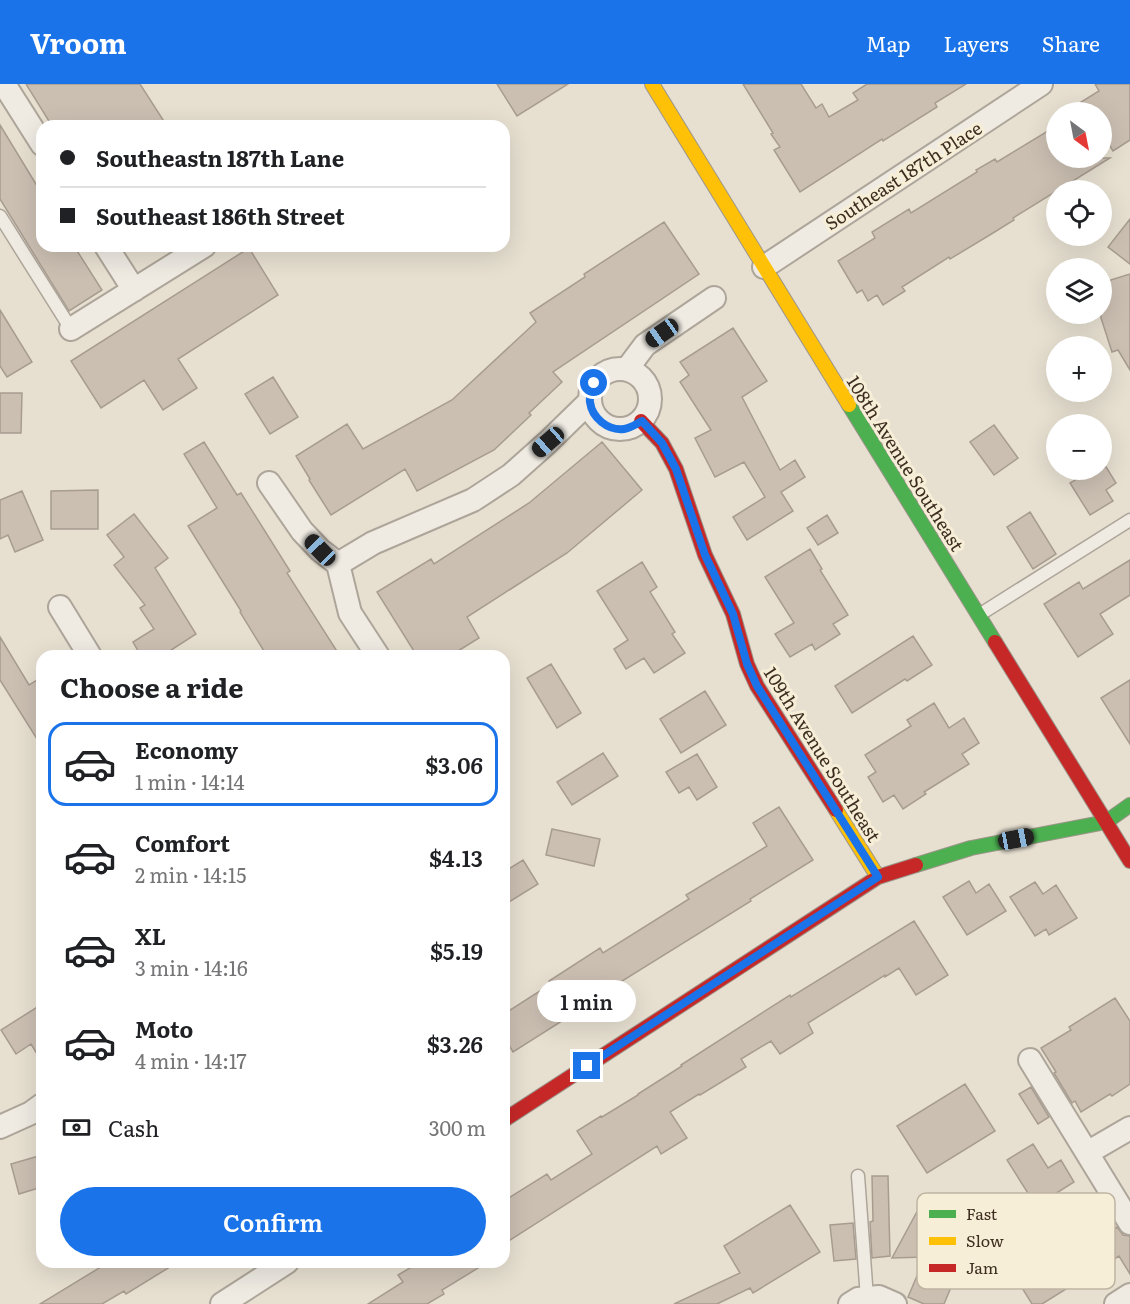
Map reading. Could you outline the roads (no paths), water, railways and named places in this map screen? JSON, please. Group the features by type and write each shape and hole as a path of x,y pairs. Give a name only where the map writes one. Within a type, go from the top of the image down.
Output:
{"street":[{"path":"5,84 36,134"},
{"name":"108th Avenue Southeast","path":"652,84 1130,861"},
{"name":"Southeast 187th Place","path":"765,267 1041,84"},
{"path":"110,252 134,290"},
{"path":"71,329 194,252"},
{"path":"627,369 645,345 714,298"},
{"path":"627,369 643,378 651,395 651,405 642,421 624,429 614,428 605,425 592,411 591,392 594,383 608,370 627,369"},
{"path":"338,564 373,543 473,500 511,475 590,401"},
{"name":"109th Avenue Southeast","path":"642,421 662,443 676,469 705,555 733,614 747,664 757,686 878,877"},
{"path":"269,483 302,531 320,550 338,564 350,614 374,650"},
{"path":"60,607 86,650"},
{"path":"510,1116 878,877 971,848 1106,822 1130,805"},
{"path":"1030,1060 1112,1193"},
{"path":"0,1127 36,1109"},
{"path":"1087,1153 1130,1128"},
{"path":"1115,1199 1130,1223"},
{"path":"222,1304 278,1268"},
{"path":"1116,1304 1130,1295"},
{"path":"858,1301 879,1297 895,1304"}],"lane":[{"path":"0,216 71,329"},
{"path":"979,615 1130,520"},
{"path":"858,1176 858,1301"}]}
